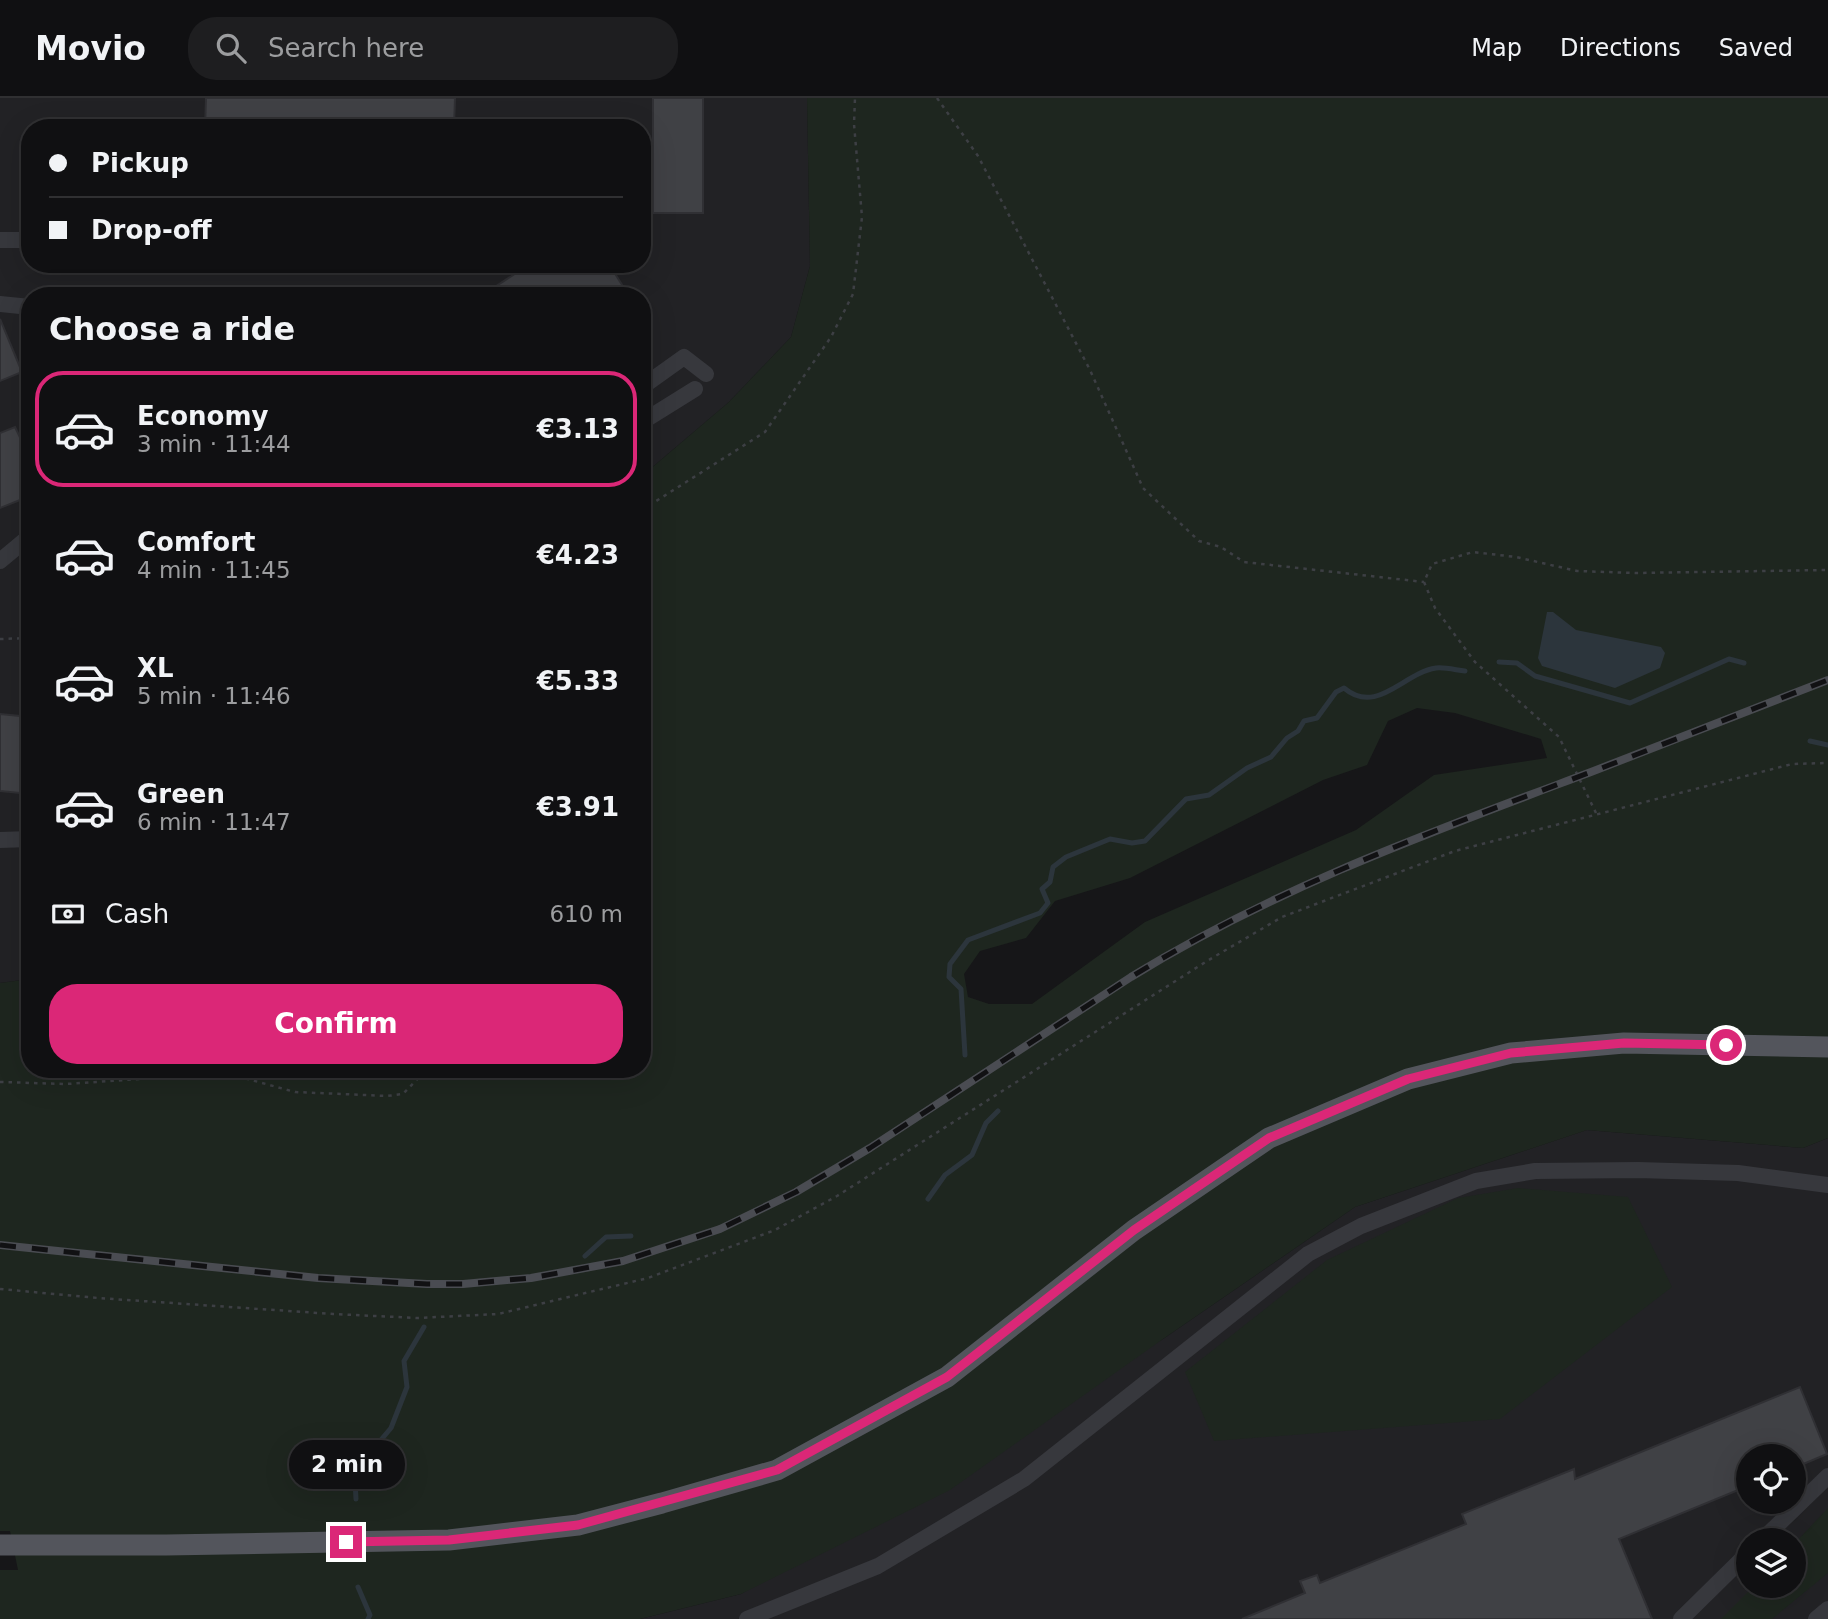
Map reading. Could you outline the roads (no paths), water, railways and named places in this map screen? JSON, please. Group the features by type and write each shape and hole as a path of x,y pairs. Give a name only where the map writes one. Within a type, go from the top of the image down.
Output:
{"main road":[{"path":"0,1545 449,1540 578,1525 663,1503 777,1470 947,1377 1134,1230 1269,1138 1408,1079 1511,1053 1624,1043 1828,1047"}],"street":[{"path":"0,240 21,240"},
{"path":"0,304 21,306"},
{"path":"651,381 684,357 706,373"},
{"path":"651,416 695,389"},
{"path":"0,561 21,544"},
{"path":"0,840 21,839"},
{"path":"747,1619 878,1566 1024,1479 1308,1254 1362,1226 1476,1181 1535,1171 1738,1173 1828,1185"},
{"path":"1774,1528 1828,1476"},
{"path":"1681,1619 1736,1565"},
{"path":"1816,1619 1828,1609"}],"waterway":[{"path":"1499,662 1517,663 1535,676 1630,703 1729,659 1744,663"},
{"path":"965,1055 961,989 949,977 950,964 968,940 1040,913 1048,903 1042,889 1050,882 1053,867 1066,857 1110,839 1132,843 1145,841 1186,799 1209,795 1247,768 1271,757 1287,738 1298,731 1304,721 1317,718 1336,692 1344,688 1356,695 1368,697 1390,690 1424,671 1436,668 1465,671"},
{"path":"1810,741 1828,745"},
{"path":"928,1199 945,1175 972,1155 986,1123 998,1111"},
{"path":"585,1256 606,1237 631,1236"},
{"path":"356,1499 355,1481 364,1460 391,1428 407,1387 404,1361 424,1327"},
{"path":"358,1587 370,1615 368,1619"}],"railway":[{"path":"0,1245 318,1278 427,1284 531,1278 623,1261 720,1229 796,1192 870,1148 1131,977 1242,915 1356,863 1828,680"}]}
